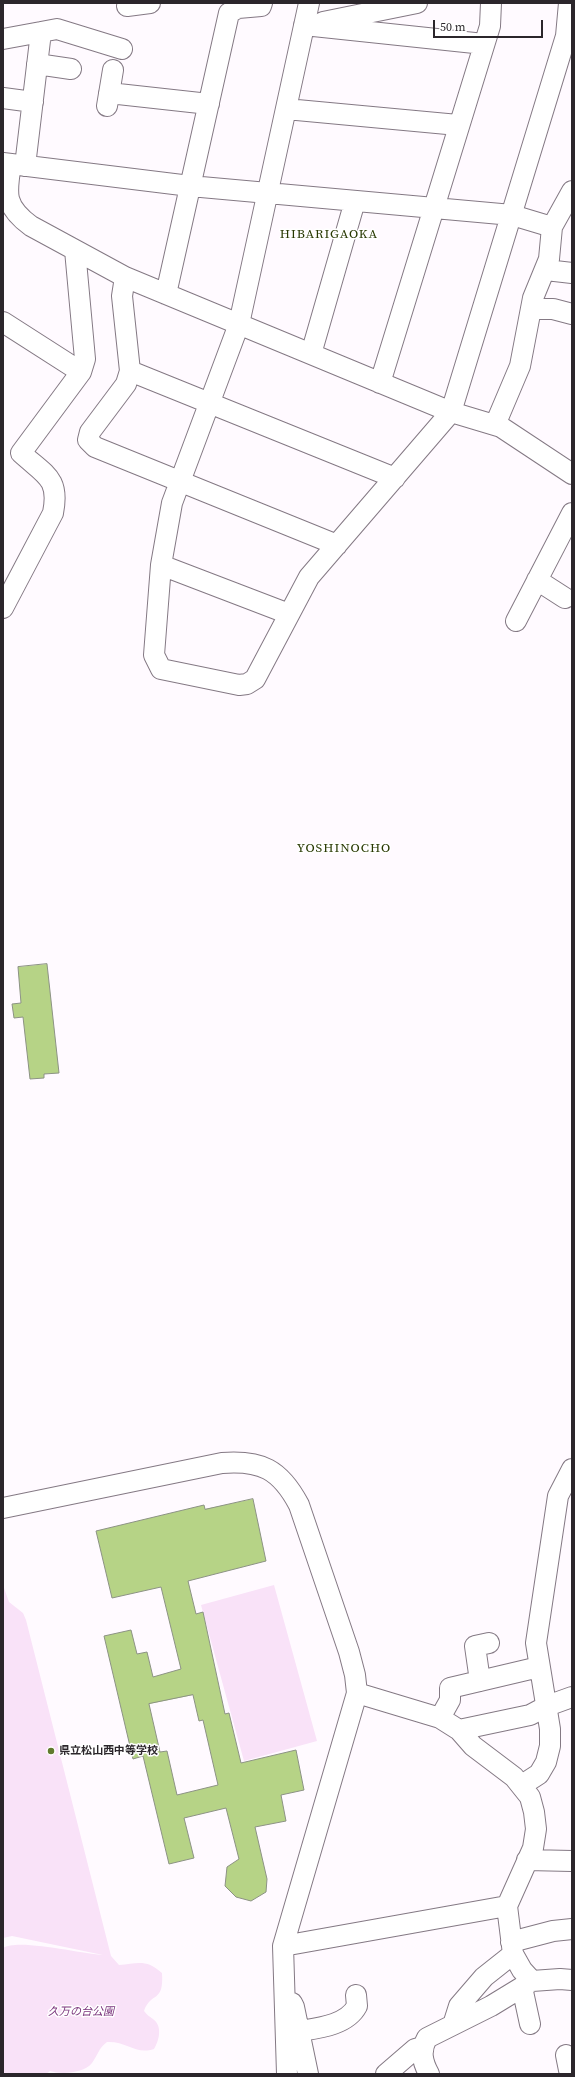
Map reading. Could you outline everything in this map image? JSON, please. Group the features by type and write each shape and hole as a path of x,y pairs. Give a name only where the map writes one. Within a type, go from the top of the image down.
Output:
{"street":[{"path":"166,294 230,13 236,6 261,6 262,3"},
{"path":"309,3 239,324 180,480 171,510 161,565 154,655 161,669 239,685 247,684 255,679 309,577 451,412 566,36 569,3"},
{"path":"304,26 417,3"},
{"path":"380,383 432,208 490,26 491,3"},
{"path":"304,26 484,44"},
{"path":"3,39 57,29 122,49"},
{"path":"41,32 33,102 11,167 8,194 18,216 30,226 125,277 451,412 501,427 571,470"},
{"path":"38,64 70,69"},
{"path":"113,70 108,100 209,104"},
{"path":"3,98 33,102"},
{"path":"286,109 458,125"},
{"path":"11,167 267,194 512,215 552,226"},
{"path":"495,425 520,366 533,298 546,270 551,247 550,238 552,226 572,191"},
{"path":"311,354 355,201"},
{"path":"3,608 53,513 56,498 55,487 51,480 21,453 80,372 85,359 85,342 75,250"},
{"path":"546,270 572,273"},
{"path":"125,277 122,296 130,371 126,384 90,432 88,440 95,446 337,545"},
{"path":"532,308 554,308 572,314"},
{"path":"3,322 80,372"},
{"path":"130,371 395,478"},
{"path":"516,621 572,513"},
{"path":"161,565 289,614"},
{"path":"537,580 565,598"},
{"path":"3,1508 222,1463 243,1461 261,1466 276,1474 289,1487 299,1505 349,1652 355,1674 357,1693 283,1946 283,1991 287,2074"},
{"path":"522,1785 539,1774 546,1762 550,1746 547,1706 536,1643 558,1496 572,1469"},
{"path":"480,1681 475,1646 489,1643"},
{"path":"440,1718 450,1700 450,1688 539,1667"},
{"path":"357,1693 440,1718 459,1730 473,1746 522,1785 530,1796 536,1829 533,1848 507,1906 512,1948 527,1984 530,2024"},
{"path":"459,1730 530,1716 547,1706 572,1697"},
{"path":"527,1860 572,1861"},
{"path":"283,1946 507,1906"},
{"path":"453,2025 459,2006 512,1948 553,1931 572,1929"},
{"path":"429,2074 423,2062 422,2047 427,2038 492,2006 527,1984 560,1979 572,1980"},
{"path":"283,1991 294,2006 308,2074"},
{"path":"300,2032 323,2027 347,2018 354,2012 357,2006 356,1995"},
{"path":"386,2074 415,2049 422,2047"}],"green space":[{"name":"久万の台公園","path":"3,1585 9,1602 23,1613 26,1620 111,1956 119,1965 142,1963 152,1966 162,1973 161,1989 159,1993 150,2001 144,2011 156,2022 159,2029 159,2038 154,2049 141,2050 114,2042 107,2042 92,2063 84,2069 66,2073 50,2071 46,2074 3,2074 3,1948 11,1945 51,1947 103,1955 12,1936 3,1938"},
{"path":"274,1585 317,1741 244,1761 201,1605"}],"building":[{"path":"47,964 59,1073 44,1074 44,1078 30,1079 23,1017 14,1018 12,1004 21,1003 18,967"},
{"path":"253,1499 266,1561 188,1581 196,1614 203,1612 225,1714 229,1713 241,1763 296,1750 304,1790 281,1795 286,1821 255,1827 267,1879 266,1892 251,1901 236,1897 225,1886 227,1867 239,1859 226,1808 184,1818 194,1858 169,1864 143,1756 133,1759 104,1636 131,1630 137,1654 147,1652 153,1677 181,1669 161,1587 112,1598 96,1531 204,1505 205,1509","holes":["193,1695 199,1721 203,1720 218,1785 177,1795 167,1751 160,1752 149,1704"]}],"place":[{"name":"県立松山西中等学校","path":"51,1751"}],"district":[{"name":"HIBARIGAOKA","path":"329,235"},
{"name":"YOSHINOCHO","path":"344,849"}]}
